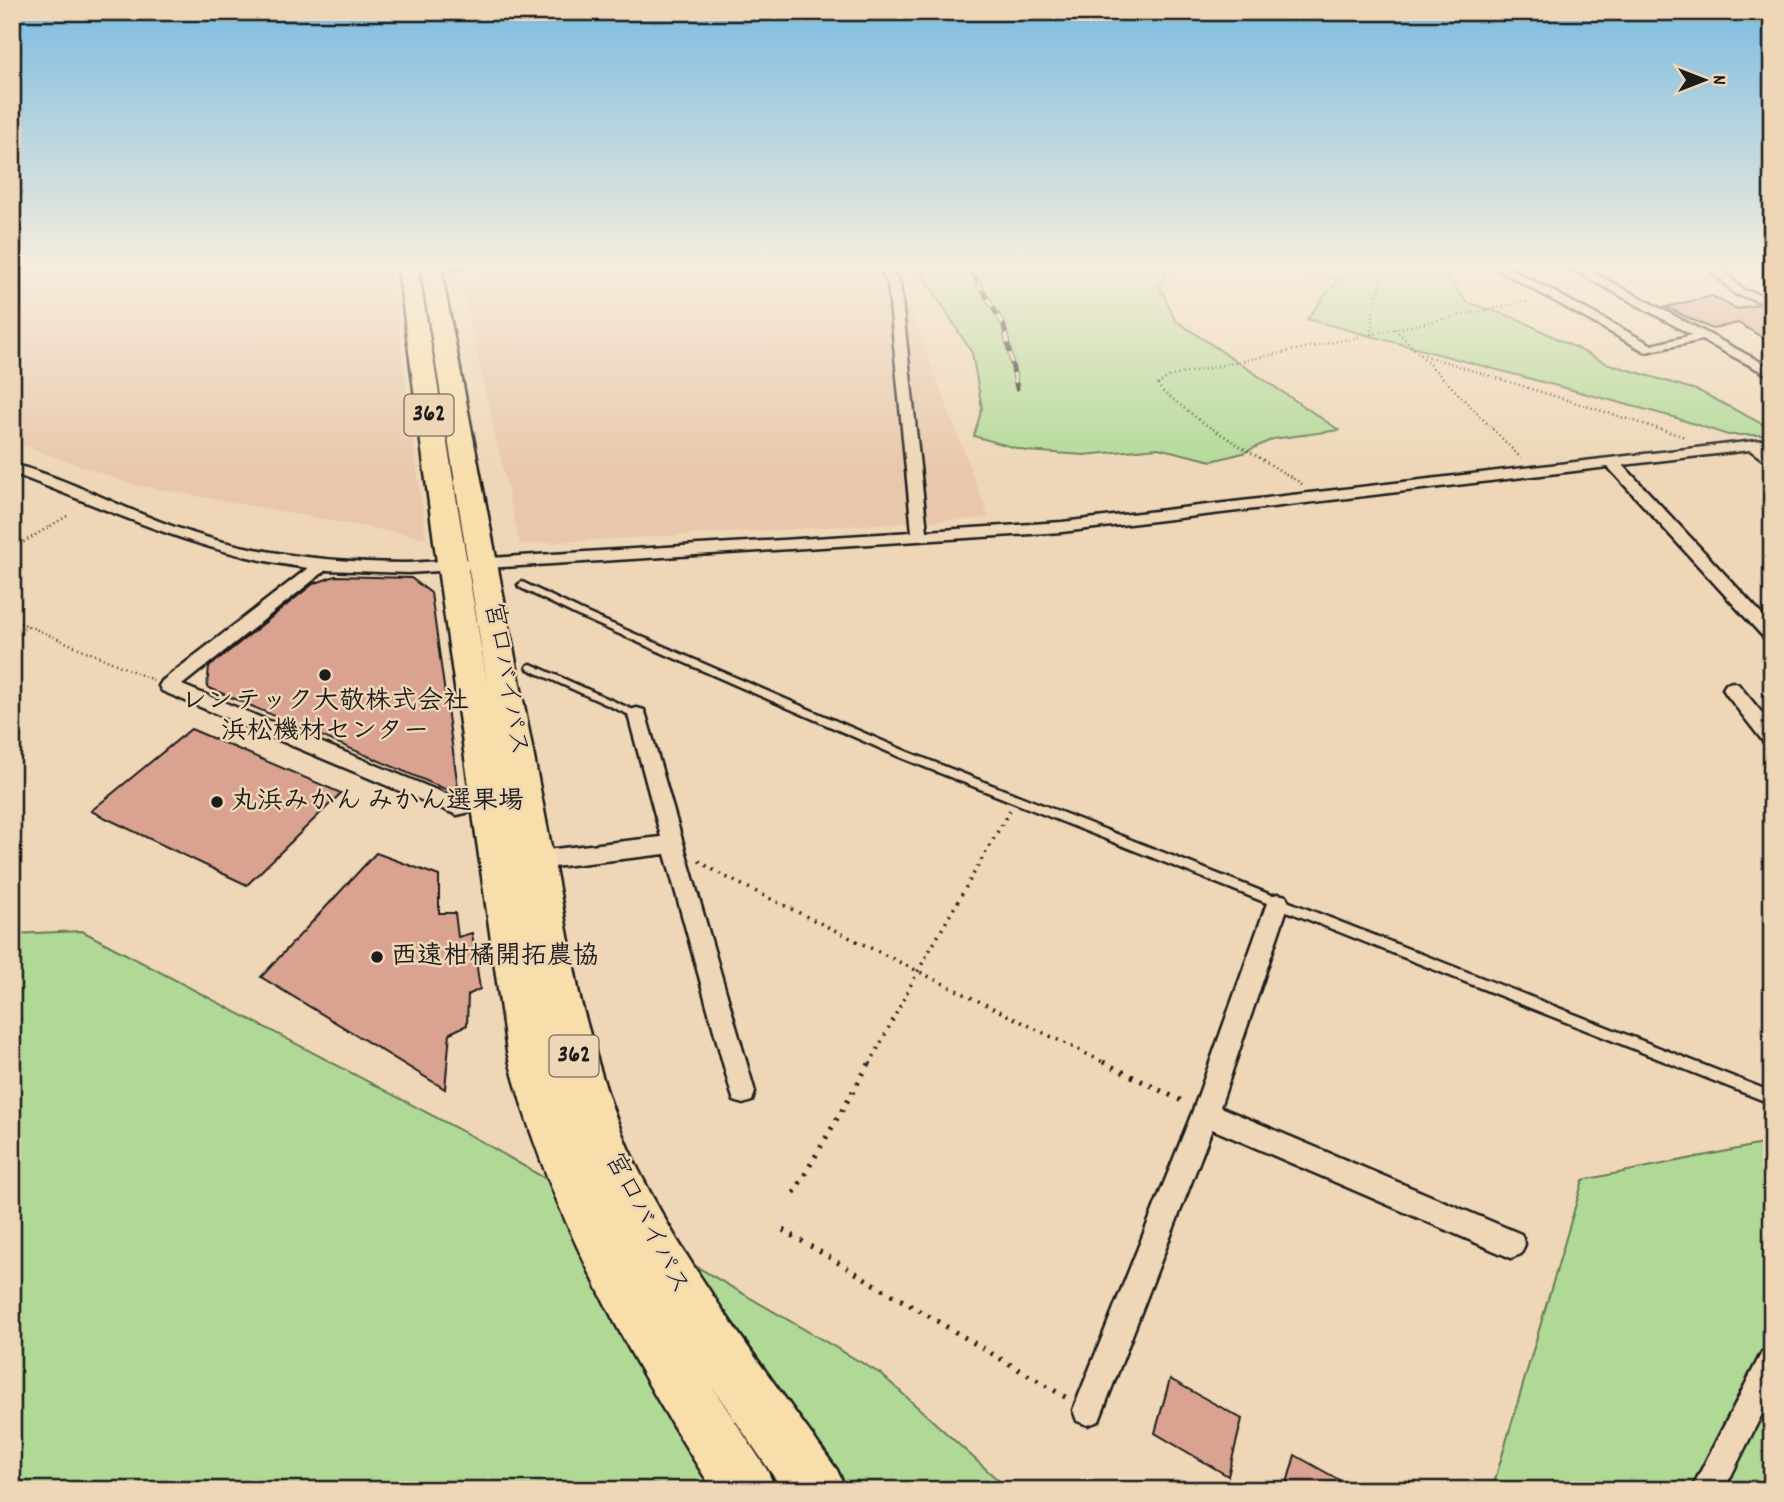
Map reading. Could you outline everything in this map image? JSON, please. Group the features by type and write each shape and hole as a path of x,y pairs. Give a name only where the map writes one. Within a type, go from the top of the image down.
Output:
{"highway":[{"name":"宮口バイパス","path":"421,334 468,565 537,860 559,999 581,1084 618,1179 675,1287 817,1490"},
{"name":"宮口バイパス","path":"439,334 468,565 490,800 529,1052 540,1097 570,1178 632,1300 696,1414 747,1490"}],"street":[{"path":"899,334 920,536"},
{"path":"1623,334 1650,349 1705,336"},
{"path":"1701,334 1772,373"},
{"path":"12,468 171,531 215,545 256,555 322,565 397,568 1062,527 1772,443"},
{"path":"1753,445 1772,462"},
{"path":"1612,461 1772,636"},
{"path":"322,565 168,686 457,807 490,800"},
{"path":"1732,689 1772,739"},
{"path":"637,715 743,1092"},
{"path":"537,860 674,844"},
{"path":"1088,1410 1206,1113 1278,903"},
{"path":"1206,1113 1511,1244"},
{"path":"1707,1490 1772,1362"}],"lane":[{"path":"522,585 579,613 905,755 1772,1098"},
{"path":"531,667 637,715"}],"path":[{"path":"1322,496 1203,423 1161,390 1158,384 1169,377 1190,372 1374,334"},
{"path":"1400,334 1533,470"},
{"path":"1420,354 1720,448"},
{"path":"12,549 67,516"},
{"path":"12,619 168,686"},
{"path":"12,636 28,626"},
{"path":"794,1193 857,1088 918,971 1016,799"},
{"path":"674,844 718,873 1206,1113"},
{"path":"783,1230 1088,1410"}],"shaded area":[{"path":"12,334 399,334 426,538 132,484 12,442"},
{"path":"472,334 919,334 989,518 520,544"}],"green space":[{"path":"960,334 1196,334 1339,430 1273,439 1243,453 1212,461 1158,448 1084,455 1026,451 974,436 982,408 972,353"},
{"path":"1363,334 1548,334 1606,363 1699,391 1772,429 1772,435 1728,435 1673,417"},
{"path":"82,931 479,1140 881,1374 1009,1490 12,1490 12,934"},
{"path":"1772,1142 1772,1490 1492,1490 1583,1180"}],"building":[{"path":"1757,334 1772,334 1772,343"},
{"name":"レンテック大敬株式会社 浜松機材センター","path":"335,576 411,578 431,593 459,795 207,687 209,667 313,584"},
{"name":"丸浜みかん みかん選果場","path":"191,729 341,793 247,885 91,811"},
{"name":"西遠柑橘開拓農協","path":"376,853 439,876 439,913 455,913 458,937 472,933 480,989 468,995 467,1025 450,1033 445,1089 261,977"},
{"path":"1170,1379 1242,1419 1228,1476 1155,1433"},
{"path":"1295,1455 1357,1490 1285,1490"}],"railway":[{"path":"1006,334 1017,388"}],"place":[{"name":"レンテック大敬株式会社 浜松機材センター","path":"325,675"},
{"name":"丸浜みかん みかん選果場","path":"217,802"},
{"name":"西遠柑橘開拓農協","path":"377,957"}]}
